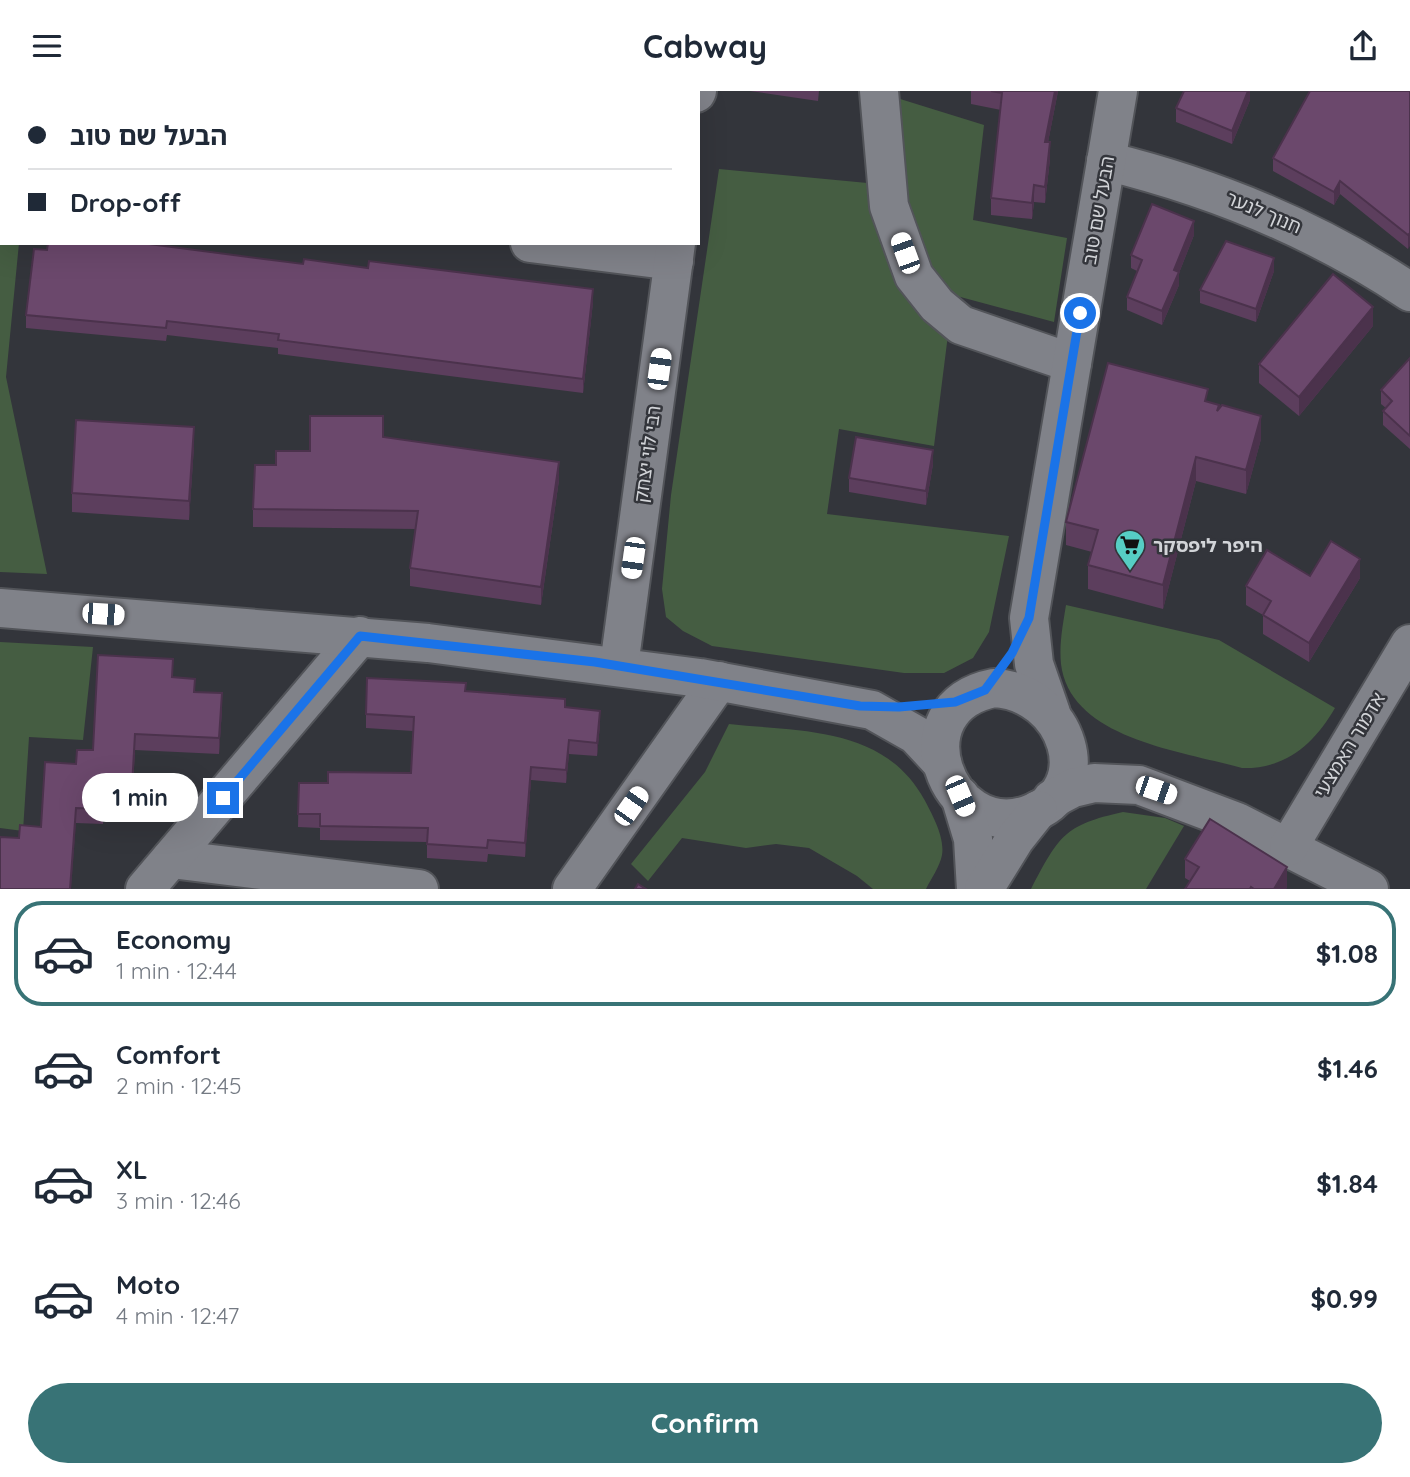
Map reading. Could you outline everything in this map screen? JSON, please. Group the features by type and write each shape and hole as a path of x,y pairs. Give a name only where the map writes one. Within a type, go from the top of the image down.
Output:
{"street":[{"path":"879,91 889,206 914,275 937,305 961,325 1072,363"},
{"name":"הבעל שם טוב","path":"1055,718 1034,664 1029,618 1118,91"},
{"name":"חנוך לנער","path":"1106,160 1190,183 1268,213 1342,250 1410,292"},
{"path":"562,245 675,252"},
{"name":"רבי לוי יצחק","path":"619,666 675,252"},
{"path":"0,608 360,636 619,666 860,706 927,705 955,702 978,693 1018,691 1041,704 1087,749 1139,785 1205,808 1289,846 1369,889"},
{"name":"הבעל שם טוב","path":"978,693 1012,653 1029,618"},
{"path":"145,889 360,636"},
{"name":"אדמור האמצעי","path":"1289,846 1410,644"},
{"path":"572,889 719,681"},
{"path":"976,889 974,846 940,746 945,722 960,702 978,693"},
{"path":"860,706 906,728 978,810 1002,817 1045,805 1073,788 1094,783 1139,785"},
{"path":"984,889 1014,839 1063,784 1068,761 1055,718"},
{"path":"171,859 419,889"}],"green space":[{"path":"897,98 984,125 973,220 1067,238 1054,322 953,295 934,446 839,429 827,514 1009,536 989,632 973,658 944,673 904,673 712,646 683,631 666,617 662,589 671,495 719,169 899,186"},
{"path":"0,245 19,245 6,377 47,574 0,572"},
{"path":"1066,605 1219,640 1335,708 1318,733 1297,752 1272,764 1258,767 1242,768 1132,738 1106,725 1085,709 1069,689 1061,664"},
{"path":"0,642 93,647 83,740 29,737 23,831 0,828"},
{"path":"729,724 838,737 864,745 907,775 924,799 940,833 942,855 926,889 873,889 857,876 809,848 776,844 746,848 682,838 648,881 631,864 705,772"},
{"path":"1123,812 1165,818 1184,826 1146,889 1031,889 1049,856 1065,835 1088,822"}],"building":[{"path":"991,91 1055,91 1045,142 1050,142 1045,187 1034,185 1032,203 991,198 1002,93"},
{"path":"1184,91 1248,91 1232,131 1176,108"},
{"path":"1310,91 1410,91 1408,235 1340,181 1334,192 1273,158"},
{"path":"1152,204 1194,221 1174,270 1179,272 1162,311 1127,297 1142,260 1131,255"},
{"path":"1226,241 1274,258 1256,309 1200,290"},
{"path":"48,245 156,245 303,264 304,259 368,268 369,261 593,289 583,379 278,340 279,334 167,321 166,328 26,315 34,249 47,250"},
{"path":"1333,274 1373,307 1299,397 1259,364"},
{"path":"1410,358 1410,436 1383,411 1392,401 1381,390"},
{"path":"1108,363 1208,389 1205,401 1219,405 1217,411 1222,405 1261,416 1246,470 1196,457 1163,585 1088,565 1098,530 1066,522"},
{"path":"310,416 383,416 383,437 559,462 541,587 410,568 418,511 253,509 255,465 276,465 276,451 310,451"},
{"path":"76,420 194,427 189,501 72,493"},
{"path":"856,437 933,450 926,491 849,478"},
{"path":"1331,541 1360,559 1309,643 1263,615 1271,601 1246,586 1267,550 1310,576"},
{"path":"98,655 173,659 172,677 195,679 194,692 222,693 219,738 135,734 131,804 103,802 103,809 76,808 70,889 0,889 0,837 19,838 20,825 41,827 45,762 76,764 77,750 93,750"},
{"path":"367,678 466,683 465,691 565,699 565,707 600,711 597,743 569,740 566,770 531,767 525,843 488,840 487,848 427,844 428,828 320,826 320,814 298,814 299,783 328,783 328,772 411,773 414,717 366,714"},
{"path":"1210,819 1287,867 1274,889 1185,889 1199,867 1185,859"}],"place":[{"name":"היפר ליפסקר","path":"1130,572"}],"route":[{"path":"223,798 360,636 595,662 860,706 913,707 941,704 955,702 985,690 1012,653 1029,618 1080,313"}]}
